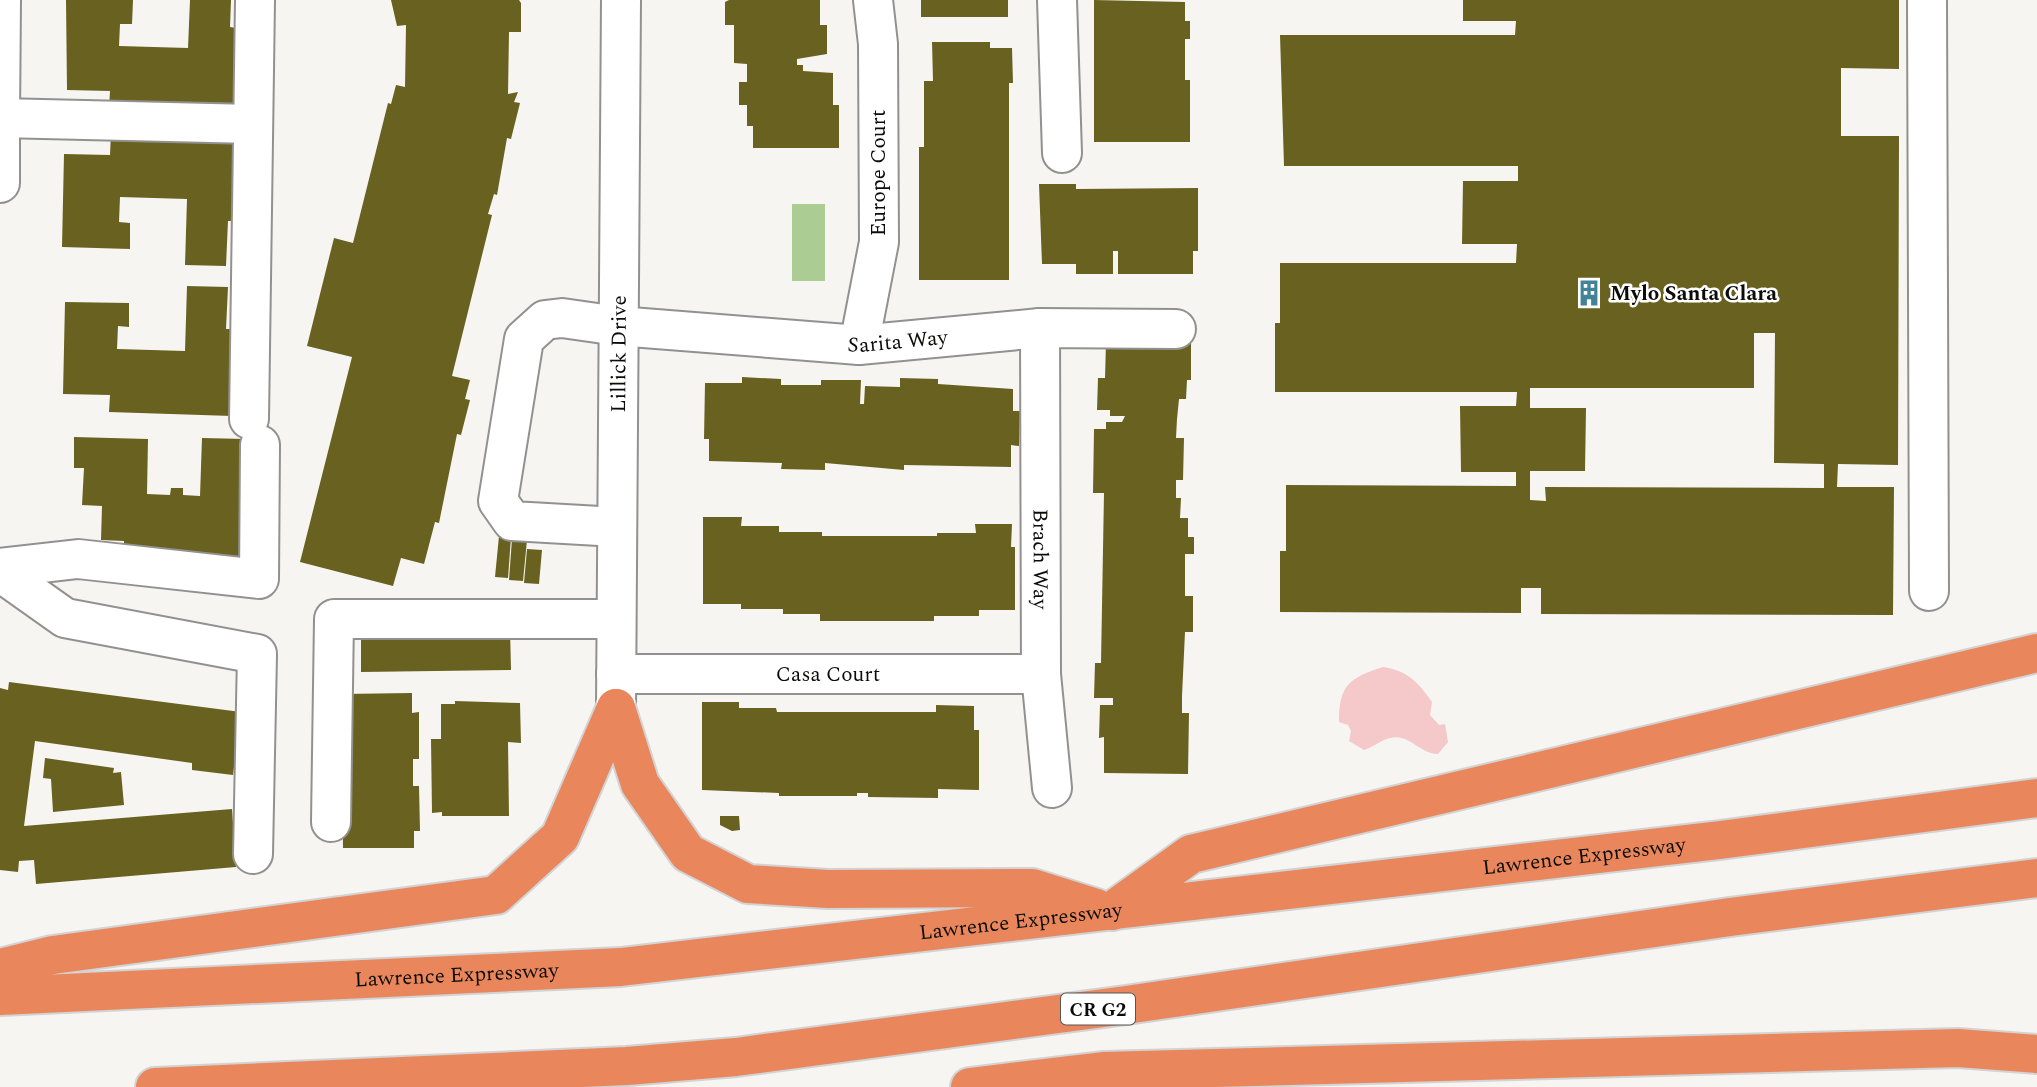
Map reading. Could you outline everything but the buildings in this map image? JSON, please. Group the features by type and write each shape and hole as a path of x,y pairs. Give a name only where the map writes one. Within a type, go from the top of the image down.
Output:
{"highway":[{"path":"616,691 640,784 688,853 748,884 828,889 1032,888 1110,913 1191,854 2037,653"},
{"path":"0,968 53,955 496,895 560,837 616,691"},
{"name":"Lawrence Expressway","path":"0,996 621,967 1110,913 1720,840 2037,798"},
{"name":"CR G2","path":"155,1087 627,1066 736,1057 1126,1005 1730,916 2037,878"},
{"path":"970,1087 1103,1071 1958,1048 2037,1054"},
{"path":"1510,1087 1658,1058"},
{"path":"1103,1071 1176,1087"}],"street":[{"path":"0,183 1,0"},
{"path":"0,570 78,559 259,579 254,432 255,0"},
{"name":"Lillick Drive","path":"616,691 621,0"},
{"name":"Europe Court","path":"859,345 879,242 877,44 873,0"},
{"path":"1057,0 1062,153"},
{"path":"1927,0 1929,591"},
{"path":"0,118 253,124"},
{"name":"Sarita Way","path":"617,527 512,521 498,501 524,339 545,320 562,318 618,326 859,345 1040,328 1175,329"},
{"name":"Brach Way","path":"1040,328 1041,674 1052,788"},
{"path":"0,570 65,618 257,653 253,854"},
{"path":"331,822 334,619 616,619"},
{"name":"Casa Court","path":"616,691 1041,674"}],"shaded area":[{"path":"792,204 825,204 825,281 792,281"},
{"path":"1383,667 1412,678 1432,702 1430,715 1439,725 1445,724 1448,742 1438,754 1397,737 1364,750 1349,741 1351,731 1348,725 1339,722 1344,691 1354,679"}],"place":[{"name":"Mylo Santa Clara","path":"1589,293"}]}
